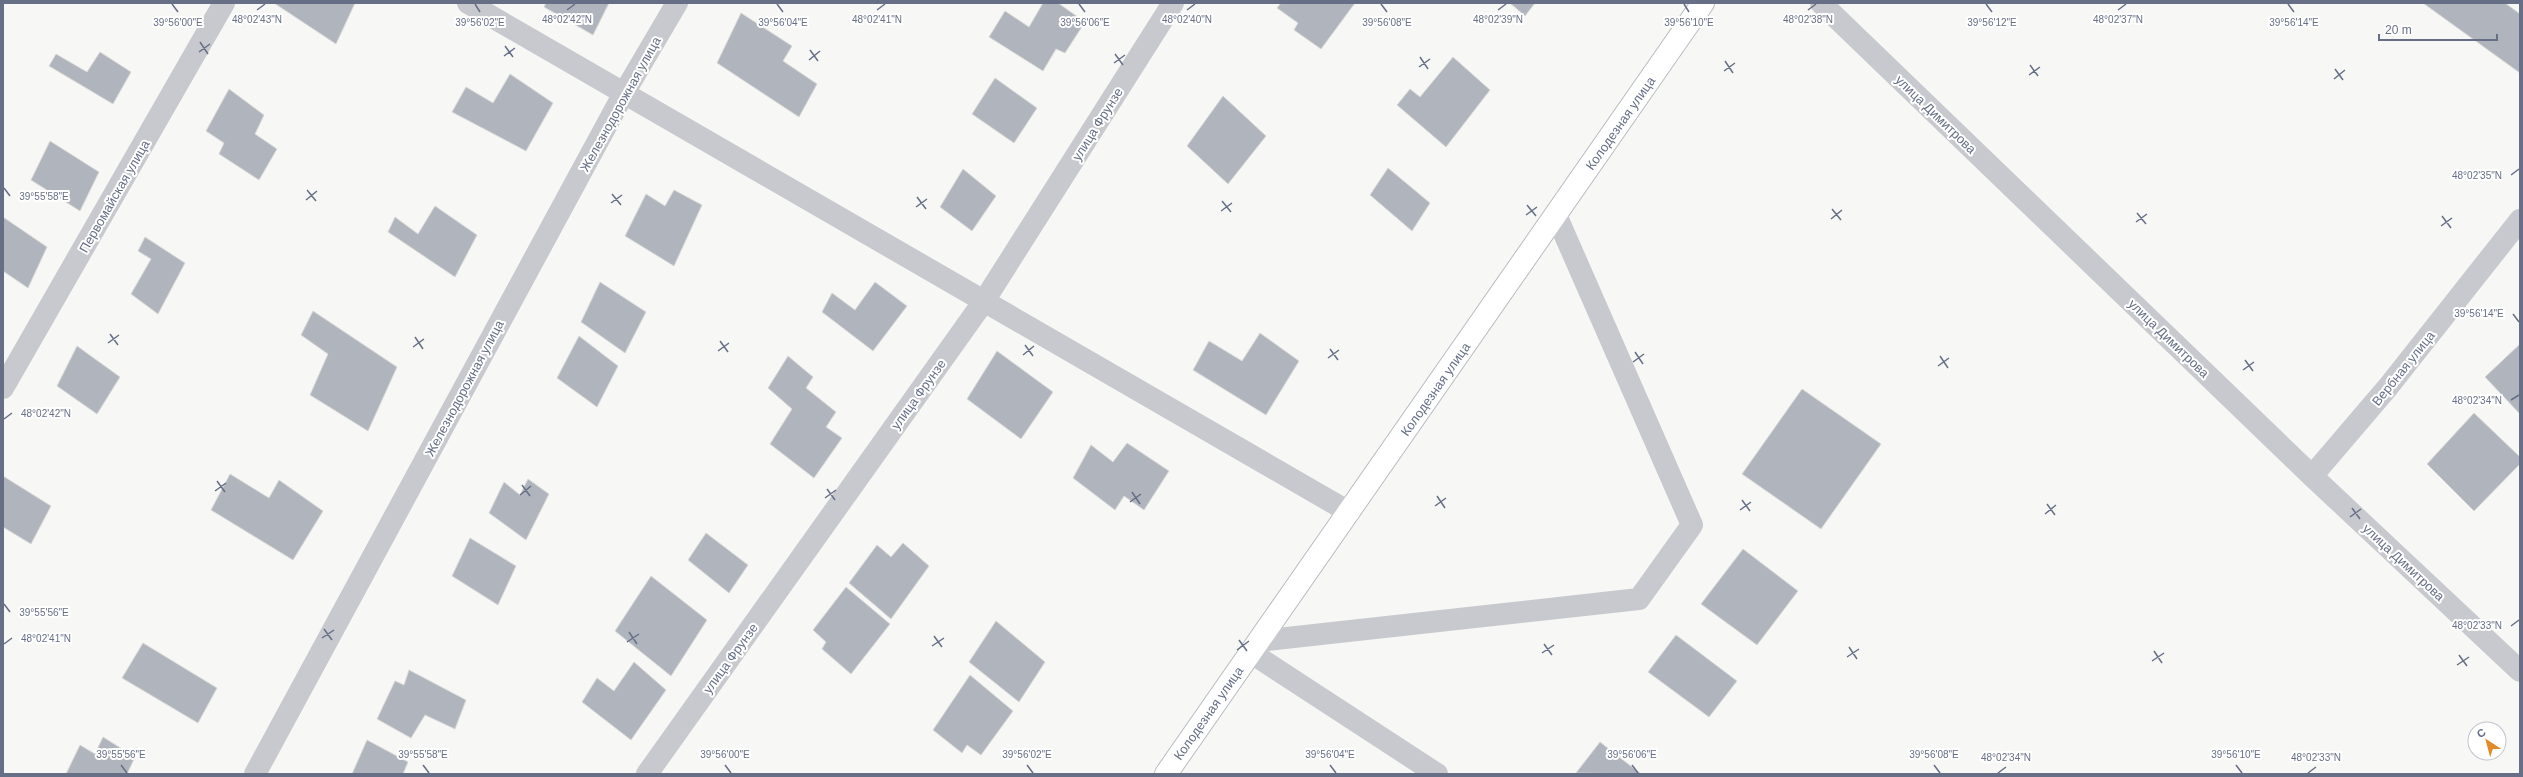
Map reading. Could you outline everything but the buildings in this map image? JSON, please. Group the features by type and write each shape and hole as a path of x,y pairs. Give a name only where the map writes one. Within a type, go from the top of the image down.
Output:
{"main road":[{"name":"Колодезная улица","path":"1166,774 1703,3"}],"street":[{"name":"Первомайская улица","path":"3,388 224,3"},
{"path":"468,3 1349,512"},
{"name":"Железнодорожная улица","path":"255,774 624,93 677,3"},
{"name":"улица Фрунзе","path":"646,774 984,301 1173,3"},
{"name":"улица Димитрова","path":"1821,3 2312,476 2520,671"},
{"path":"1255,647 1639,599 1692,525 1556,215"},
{"name":"Вербная улица","path":"2312,476 2388,387 2520,220"},
{"path":"1255,647 1437,774"}]}
